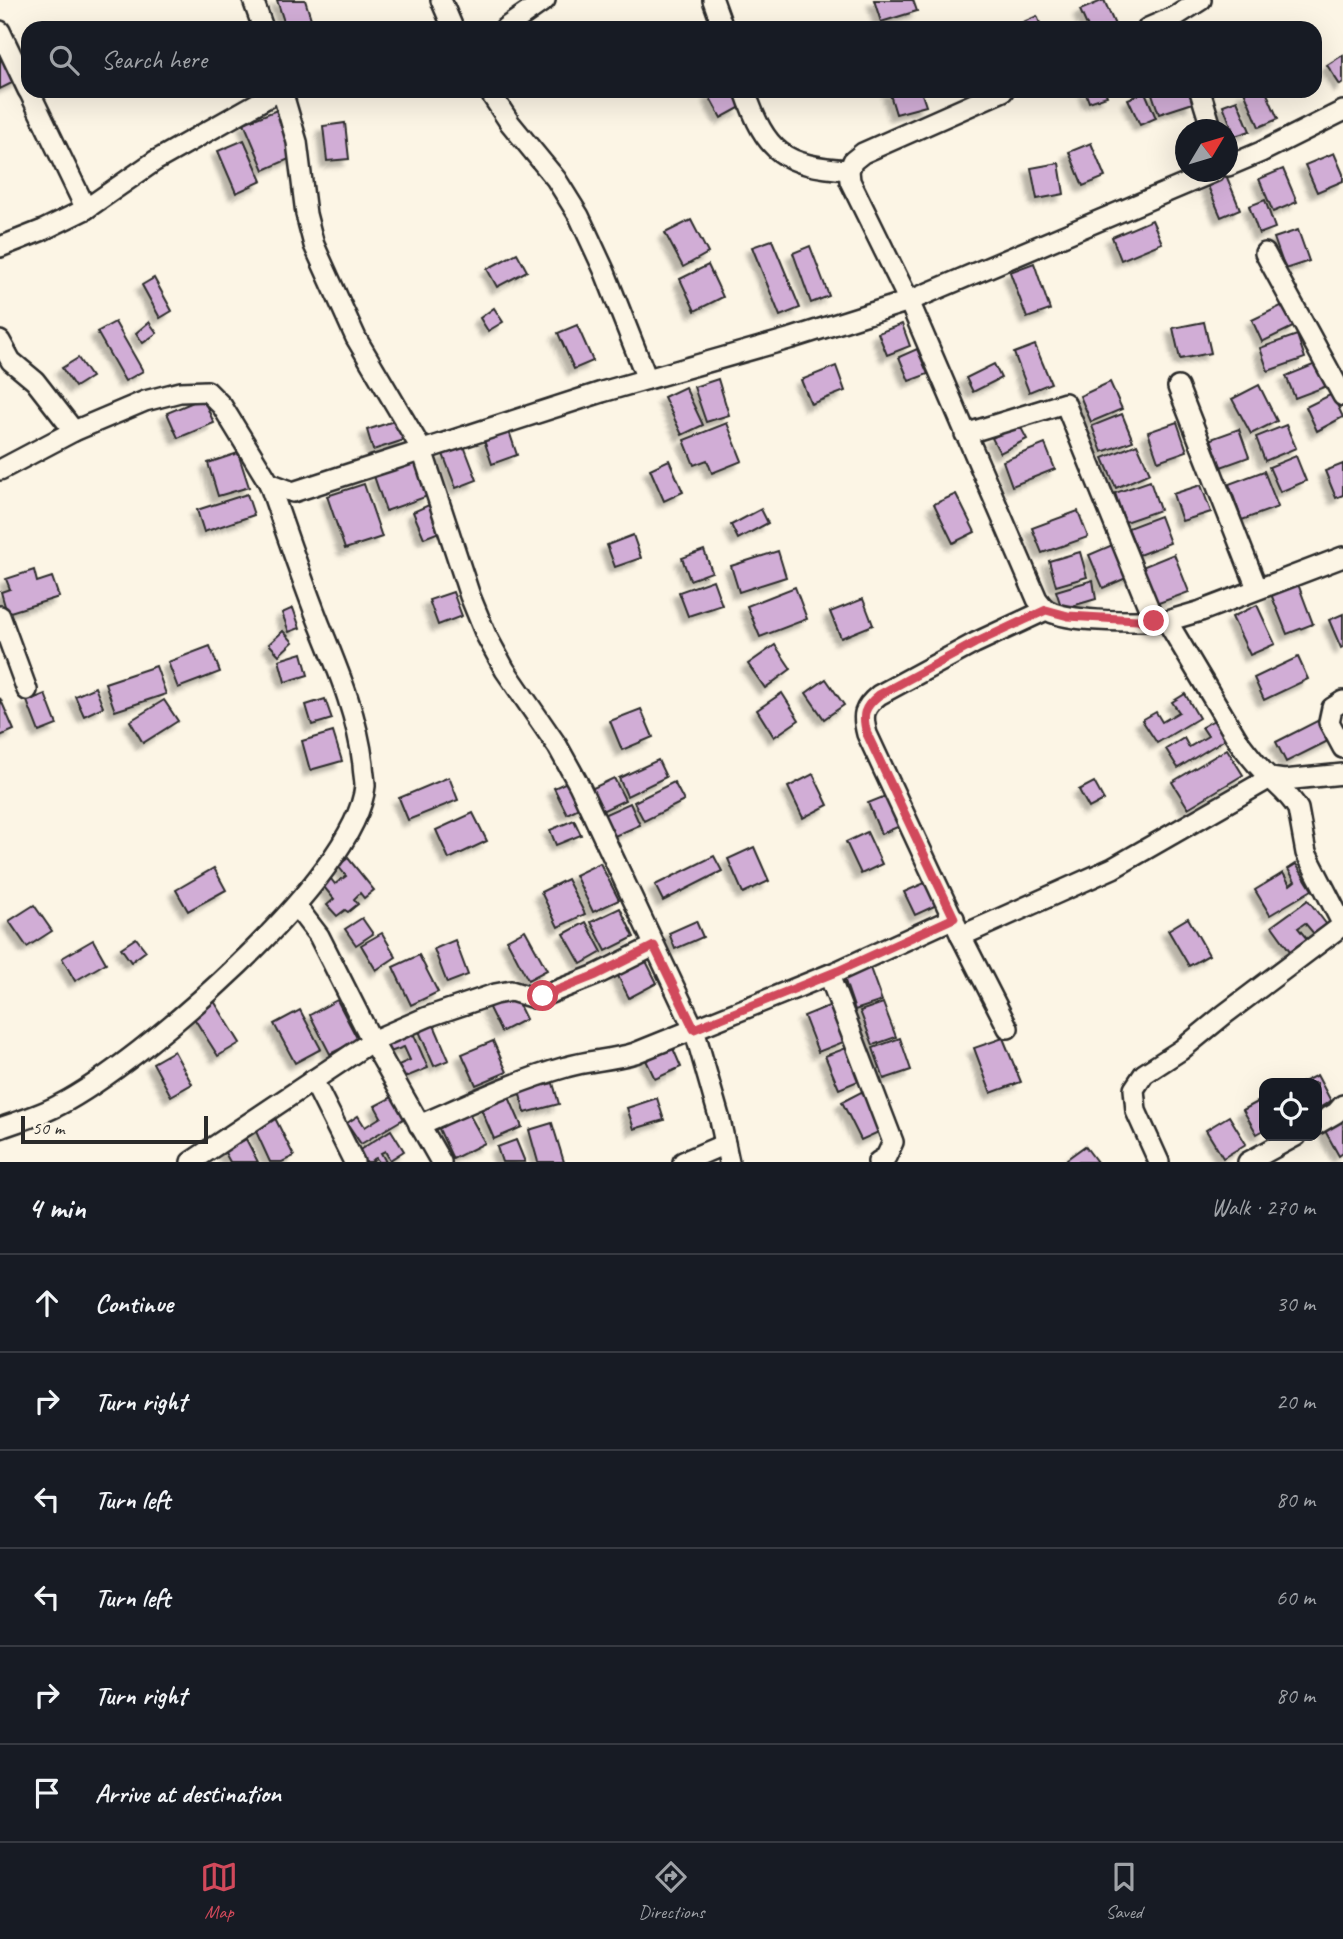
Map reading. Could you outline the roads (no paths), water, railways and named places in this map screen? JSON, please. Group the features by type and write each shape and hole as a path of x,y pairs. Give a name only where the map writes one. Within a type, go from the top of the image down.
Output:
{"street":[{"path":"253,0 260,21"},
{"path":"441,0 450,21"},
{"path":"515,21 545,0"},
{"path":"713,0 720,21"},
{"path":"1176,15 1201,0"},
{"path":"0,32 21,76"},
{"path":"32,98 86,209"},
{"path":"0,247 86,209 155,161 268,98"},
{"path":"283,98 297,142 306,214 314,245 356,338 422,450 470,596 486,635 505,670 558,747 579,785 694,1029 727,1153 682,1162"},
{"path":"494,98 510,123 556,179 579,216 604,270 647,379"},
{"path":"748,98 762,132 776,149 788,158 807,166 849,170"},
{"path":"987,98 863,153 853,161 849,170 850,181 909,301 1037,599 1046,610 1076,617 1160,621 1343,557"},
{"path":"1202,98 1209,119"},
{"path":"1238,161 1343,111"},
{"path":"269,483 293,492 647,379 909,301 1190,182"},
{"path":"1265,253 1343,396"},
{"path":"0,341 11,361 35,381 74,431"},
{"path":"1178,387 1258,588"},
{"path":"0,470 74,431 145,401 180,392 207,391 222,406 269,483 310,599 347,690 361,749 365,785 356,818 337,850 296,906 217,984 116,1069 59,1105 0,1128"},
{"path":"965,434 1065,403 1160,621 1239,742 1270,778 1287,792 1298,809 1306,853 1343,925 1181,1050 1144,1074 1134,1089 1136,1111 1159,1162"},
{"path":"1008,1028 957,927 867,734 863,717 865,706 879,695 975,643 1046,610"},
{"path":"0,616 27,690"},
{"path":"1343,701 1332,708 1329,722 1343,748"},
{"path":"419,1125 535,1076 570,1065 635,1054 830,975 1113,868 1270,778 1284,780 1343,774"},
{"path":"296,906 319,936 372,1041 441,1162"},
{"path":"191,1162 372,1041 427,1017 495,994 511,992 534,998 543,996 596,975 654,946"},
{"path":"830,975 893,1142 886,1157 878,1162"},
{"path":"313,1080 354,1162"},
{"path":"1322,1121 1343,1105"},
{"path":"1248,1162 1287,1141"}]}
